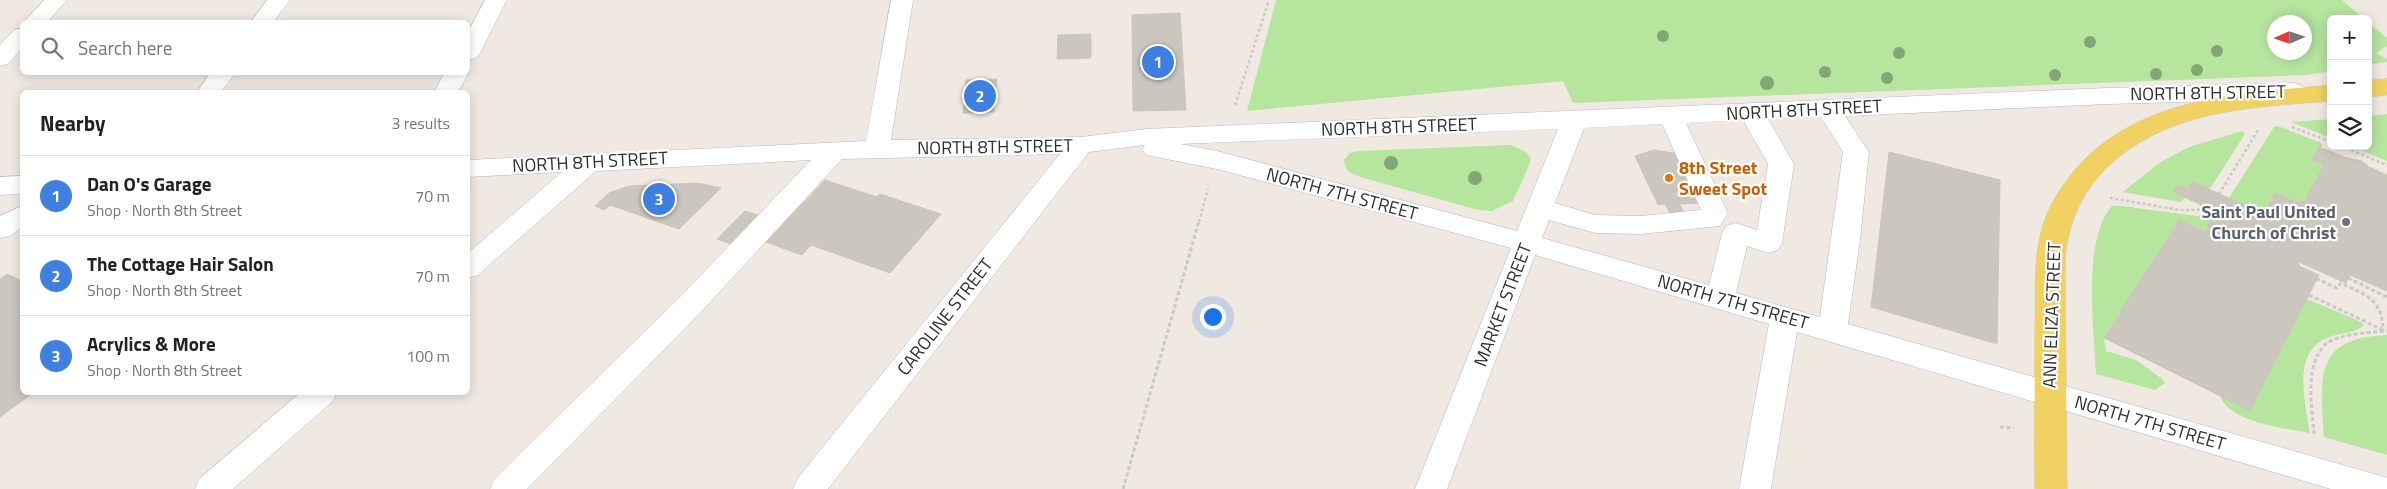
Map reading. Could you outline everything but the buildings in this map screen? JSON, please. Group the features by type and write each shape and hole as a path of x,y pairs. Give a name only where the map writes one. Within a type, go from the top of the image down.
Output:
{"main road":[{"path":"2372,89 2387,87"},
{"name":"ANN ELIZA STREET","path":"2051,489 2049,394 2051,269 2057,222 2068,200 2091,168 2104,155 2132,134 2184,113 2240,103 2327,92"}],"street":[{"path":"37,20 56,0"},
{"path":"264,20 279,0"},
{"path":"470,49 496,0"},
{"path":"877,149 902,0"},
{"path":"0,59 20,37"},
{"path":"210,90 222,75"},
{"path":"447,90 455,75"},
{"name":"NORTH 8TH STREET","path":"470,168 877,149 1081,144 1146,137 2127,95 2327,91"},
{"path":"1828,109 1856,152 1846,240 1832,331"},
{"path":"1720,298 1736,233 1768,243 1781,164 1751,112"},
{"path":"1541,208 1595,224 1641,225 1710,219 1715,213 1711,200 1680,141 1671,116"},
{"name":"MARKET STREET","path":"1431,489 1574,120"},
{"name":"NORTH 7TH STREET","path":"1081,144 1160,149 1217,160 1527,243 1786,317 2362,487"},
{"name":"CAROLINE STREET","path":"809,489 1081,144"},
{"path":"506,489 691,304 835,151"},
{"path":"470,266 590,162"},
{"path":"0,186 20,185"},
{"path":"0,229 20,216"},
{"path":"1755,489 1786,317"},
{"path":"210,489 319,395"}],"path":[{"path":"1226,134 1269,0"},
{"path":"2219,194 2261,125"},
{"path":"2288,125 2327,140"},
{"path":"2351,150 2387,165"},
{"path":"1123,489 1217,160"},
{"path":"2110,198 2180,210 2198,210 2202,205"},
{"path":"2348,278 2387,297"},
{"path":"2317,279 2338,288 2340,283 2375,300 2384,316 2385,331"},
{"path":"2309,295 2385,331"},
{"path":"2315,440 2310,386 2317,357 2328,343 2362,332 2385,331"}],"green space":[{"path":"1276,0 2342,0 2359,15 2327,15 2327,72 2307,75 1573,103 1563,81 1247,111"},
{"path":"2372,25 2387,38 2387,46 2376,53 2387,59 2387,62 2372,64"},
{"path":"2387,114 2387,161 2360,150 2372,150 2372,116"},
{"path":"2327,119 2327,136 2291,122"},
{"path":"2278,126 2321,143 2323,146 2319,148 2312,160 2324,165 2305,201 2296,202 2275,193 2264,213 2229,198 2274,127"},
{"path":"2242,131 2245,134 2209,190 2192,182 2188,189 2178,185 2173,192 2185,197 2181,202 2123,192 2159,163 2189,147"},
{"path":"1511,145 1526,152 1531,158 1530,163 1513,201 1492,211 1478,210 1360,177 1351,173 1344,163 1344,160 1350,153 1359,151"},
{"path":"2112,206 2196,216 2215,215 2205,232 2179,220 2104,338 2106,351 2136,360 2162,379 2165,383 2155,390 2096,374 2092,311 2093,262 2103,221"},
{"path":"2307,299 2364,325 2355,331 2336,335 2321,341 2311,350 2306,362 2304,375 2305,405 2310,433 2259,423 2246,418 2226,405 2220,396 2250,411"},
{"path":"2387,335 2387,455 2324,437 2322,397 2326,365 2333,353 2345,344 2363,338"}],"place":[{"name":"Dan O's Garage","path":"1158,62"},
{"name":"The Cottage Hair Salon","path":"980,96"},
{"name":"8th Street Sweet Spot","path":"1669,178"},
{"name":"Acrylics & More","path":"659,199"},
{"name":"Saint Paul United Church of Christ","path":"2346,222"}]}
